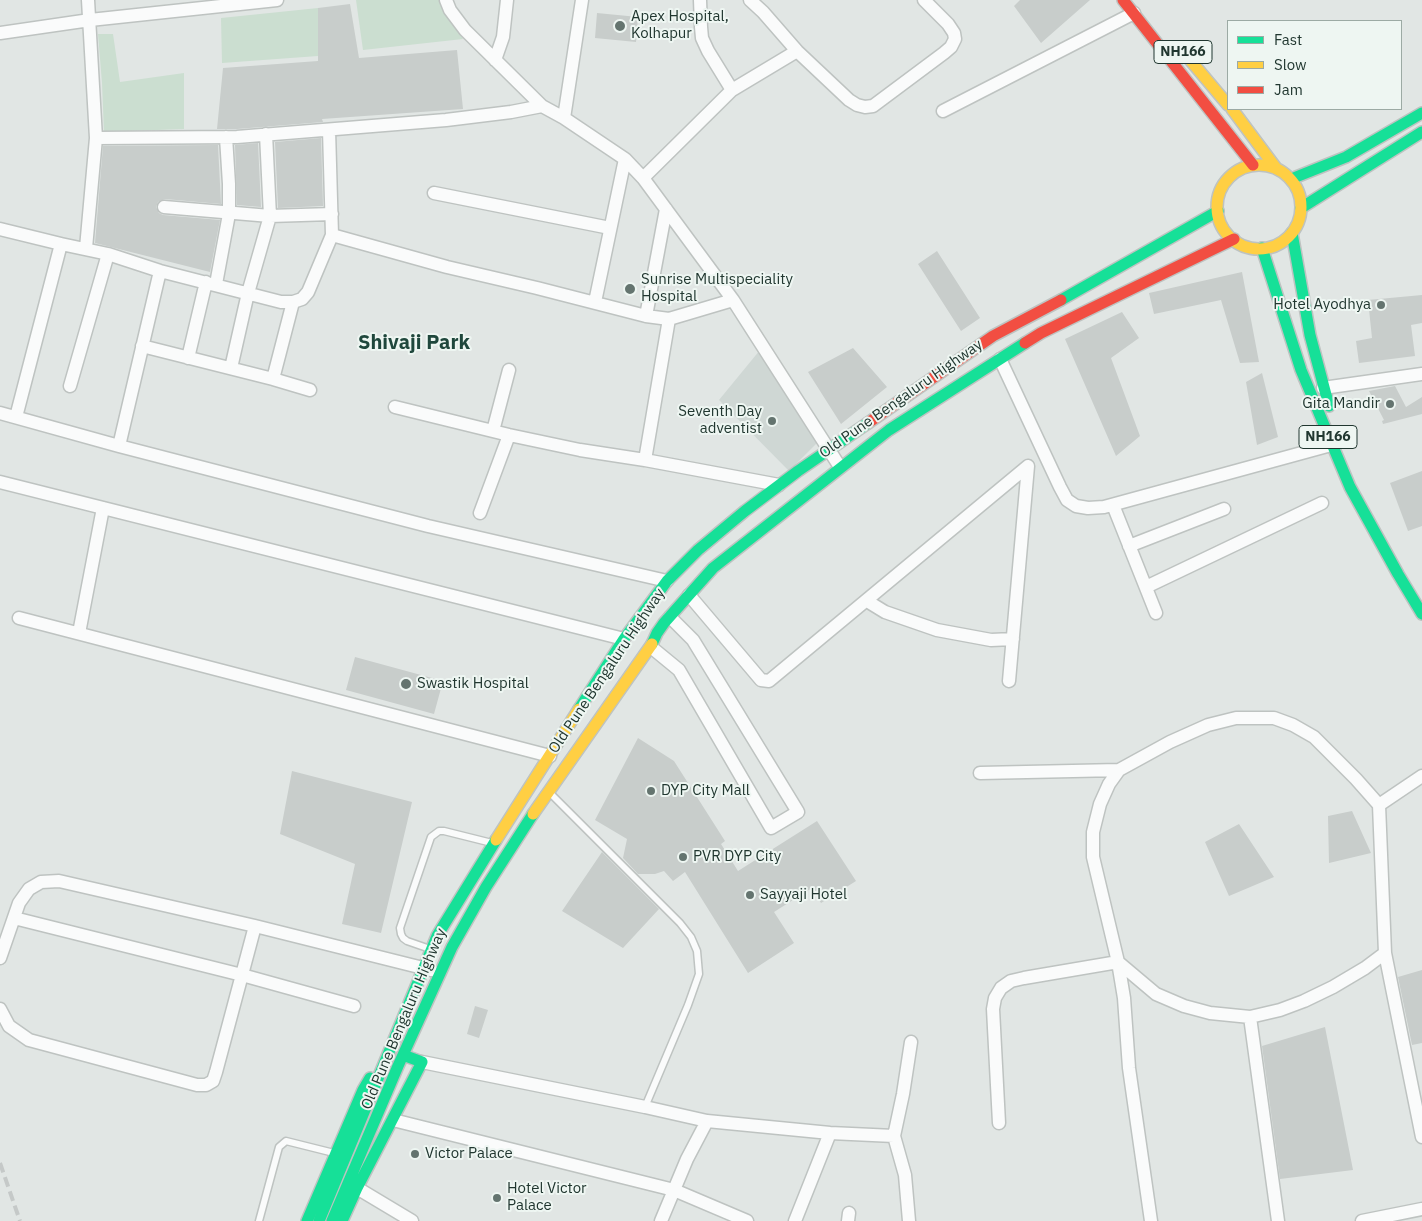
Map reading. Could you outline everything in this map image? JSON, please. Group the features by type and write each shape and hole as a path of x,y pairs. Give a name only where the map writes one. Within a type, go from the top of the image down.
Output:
{"main road":[{"name":"NH166","path":"1123,0 1253,165"},
{"name":"NH166","path":"1172,40 1227,104"},
{"path":"1233,110 1276,168"},
{"path":"1291,179 1346,157 1422,113"},
{"path":"1301,208 1422,132"},
{"path":"1253,165 1269,166 1284,173 1291,179 1300,198 1301,208 1298,221 1292,233 1283,241 1273,246 1262,248 1247,246 1234,239 1226,231 1218,211 1220,193 1228,179 1238,171 1253,165"},
{"name":"Old Pune Bengaluru Highway","path":"319,1221 437,936 493,843 624,639 668,581 698,550 779,485 993,336 1218,211"},
{"name":"NH166","path":"1292,233 1310,335 1323,388 1351,462"},
{"name":"Old Pune Bengaluru Highway","path":"332,1221 440,973 452,947 486,887 548,792 651,647 657,633 713,568 889,430 1041,333 1234,239"},
{"name":"NH166","path":"1262,248 1291,341 1331,445 1350,488 1422,614"},
{"path":"1373,506 1396,551 1422,595"},
{"path":"306,1221 363,1090 383,1054 392,1046"},
{"path":"342,1221 422,1062 403,1055"}],"street":[{"path":"86,248 96,138 88,0"},
{"path":"0,33 225,3 277,0"},
{"path":"446,0 450,10 465,30 542,106 564,118 625,159 643,178 733,300 840,467"},
{"path":"495,60 503,37 508,0"},
{"path":"564,118 582,0"},
{"path":"700,0 702,38 732,90"},
{"path":"750,0 797,51 849,100 856,105 866,107 873,106 944,53 955,39 954,33 948,24 924,0"},
{"path":"943,111 1134,13"},
{"path":"643,178 732,90 797,51"},
{"path":"96,138 226,137 329,130 446,120 542,106"},
{"path":"0,229 86,248 281,302 293,302 302,298 308,292 332,235 329,130"},
{"path":"231,368 248,293 270,216 266,134"},
{"path":"188,358 224,247 229,212 226,137"},
{"path":"595,302 625,159"},
{"path":"434,192 610,228"},
{"path":"164,207 270,216 332,214"},
{"path":"646,316 666,210"},
{"path":"332,235 448,267 646,316 669,319 733,300"},
{"path":"16,417 61,244"},
{"path":"70,386 108,254"},
{"path":"119,446 160,270"},
{"path":"273,378 293,302"},
{"path":"645,460 669,319"},
{"path":"142,346 273,378 310,390"},
{"path":"1000,359 1060,487 1067,500 1076,506 1104,508 1331,445"},
{"path":"493,431 509,370"},
{"path":"1323,388 1422,374"},
{"path":"395,407 580,450 779,485"},
{"path":"0,413 119,446 428,526 668,581"},
{"path":"480,513 509,435"},
{"path":"689,595 761,680 769,681 1028,466 1009,681"},
{"path":"0,482 624,639"},
{"path":"1146,587 1322,503"},
{"path":"1113,505 1156,613"},
{"path":"79,633 103,508"},
{"path":"1130,546 1224,509"},
{"path":"867,601 885,612 937,630 991,640 1013,639"},
{"path":"651,647 678,670 771,828 798,812 693,640 670,617"},
{"path":"19,618 550,756"},
{"path":"1151,1221 1129,1068 1124,998 1118,962 1093,857 1093,832 1100,804 1109,784 1119,770 1170,742 1208,725 1236,718 1274,718 1293,725 1314,737 1379,805 1385,953 1422,1137"},
{"path":"980,773 1119,770"},
{"path":"1379,805 1422,776"},
{"path":"0,958 19,903 29,889 41,882 59,880 255,926 440,973"},
{"path":"14,918 242,975 354,1006"},
{"path":"0,1009 9,1026 29,1040 197,1085 206,1085 213,1081 216,1072 255,926"},
{"path":"999,1123 993,1009 995,998 1001,988 1011,981 1118,962 1156,994 1184,1006 1210,1014 1250,1017 1280,1010 1304,1001 1333,987 1365,968 1385,953"},
{"path":"1250,1017 1278,1221"},
{"path":"909,1221 905,1175 894,1136 911,1042"},
{"path":"422,1062 707,1121 830,1133 894,1136"},
{"path":"393,1120 674,1190 747,1221"},
{"path":"661,1221 687,1159 707,1121"},
{"path":"795,1221 830,1133"},
{"path":"357,1188 412,1221"},
{"path":"1362,1221 1422,1209"}],"lane":[{"path":"548,792 680,923 691,937 697,952 698,974 688,1005 645,1107"},
{"path":"432,950 407,941 403,938 400,928 431,837 439,831 444,831 493,843"},
{"path":"259,1221 279,1147 286,1141 336,1154"}],"shaded area":[{"name":"Seventh Day adventist","path":"760,350 818,442 789,471 719,400"}],"green space":[{"path":"356,0 439,0 463,39 363,50"},
{"path":"318,8 318,56 222,63 221,18"},
{"path":"98,34 113,34 120,82 184,73 184,129 104,132"}],"building":[{"path":"1020,0 1090,0 1041,43 1014,6"},
{"path":"350,4 359,58 457,50 463,109 322,119 323,122 237,129 217,129 223,68 318,61 318,8"},
{"path":"597,13 638,17 636,42 595,38"},
{"path":"321,138 323,206 278,208 275,142"},
{"path":"258,143 261,207 237,205 235,145"},
{"path":"218,145 221,204 165,199 158,202 156,207 159,213 163,215 220,220 210,272 95,243 103,146"},
{"path":"937,251 980,318 961,331 918,264"},
{"path":"1242,272 1259,362 1240,363 1221,300 1154,314 1149,293"},
{"path":"1422,295 1422,323 1411,325 1415,356 1359,363 1356,341 1372,338 1368,300"},
{"path":"1122,312 1139,338 1111,358 1140,436 1116,456 1065,339"},
{"path":"853,348 887,387 841,424 808,372"},
{"path":"1262,373 1278,437 1257,445 1246,382"},
{"name":"Gita Mandir","path":"1395,386 1406,407 1422,397 1422,414 1383,424 1382,421 1384,420 1369,391"},
{"path":"1422,471 1422,526 1408,531 1390,483"},
{"path":"355,657 443,681 434,714 346,690"},
{"path":"638,738 674,761 725,841 721,844 738,871 817,821 856,881 821,903 812,888 774,912 794,943 748,973 685,872 673,881 664,871 655,874 638,874 623,858 627,839 595,820"},
{"path":"292,771 412,802 381,933 342,924 355,864 280,834"},
{"path":"1352,811 1371,853 1329,863 1328,816"},
{"path":"1239,824 1274,877 1229,896 1205,842"},
{"path":"602,852 659,909 623,948 562,911"},
{"path":"1422,970 1422,1043 1412,1045 1398,977"},
{"path":"475,1006 488,1010 479,1038 467,1034"},
{"path":"1325,1027 1353,1170 1280,1179 1262,1046"}],"railway":[{"path":"0,1163 20,1221"}],"traffic: fast":[{"path":"1291,179 1346,157 1422,113"},
{"path":"1301,208 1422,132"},
{"path":"1061,300 1218,211"},
{"path":"1292,233 1310,335 1329,406"},
{"path":"1262,248 1301,370 1350,487 1422,614"},
{"path":"652,644 664,623 713,568 889,430 1025,343"},
{"path":"579,709 624,639 667,581 698,550 798,471 868,423"},
{"path":"332,1221 398,1066 452,947 486,887 533,814"},
{"path":"319,1221 437,936 496,840"},
{"path":"342,1221 422,1062 403,1055"},
{"path":"307,1221 363,1090 370,1078"}],"traffic: slow":[{"path":"1180,48 1227,104"},
{"path":"1233,110 1276,168"},
{"path":"1259,165 1282,172 1294,184 1301,207 1294,230 1282,242 1259,249 1236,242 1224,230 1217,207 1224,184 1236,172 1259,165"},
{"path":"533,814 652,644"},
{"path":"496,840 579,709"}],"traffic: jam":[{"path":"1123,0 1253,165"},
{"path":"1025,343 1041,333 1234,239"},
{"path":"868,423 993,336 1061,300"}],"place":[{"name":"Apex Hospital, Kolhapur","path":"620,26"},
{"name":"Sunrise Multispeciality Hospital","path":"630,289"},
{"name":"Hotel Ayodhya","path":"1381,305"},
{"name":"Gita Mandir","path":"1390,404"},
{"name":"Seventh Day adventist","path":"772,421"},
{"name":"Swastik Hospital","path":"406,684"},
{"name":"DYP City Mall","path":"651,791"},
{"name":"PVR DYP City","path":"683,857"},
{"name":"Sayyaji Hotel","path":"750,895"},
{"name":"Victor Palace","path":"415,1154"},
{"name":"Hotel Victor Palace","path":"497,1198"}],"district":[{"name":"Shivaji Park","path":"414,343"}]}
